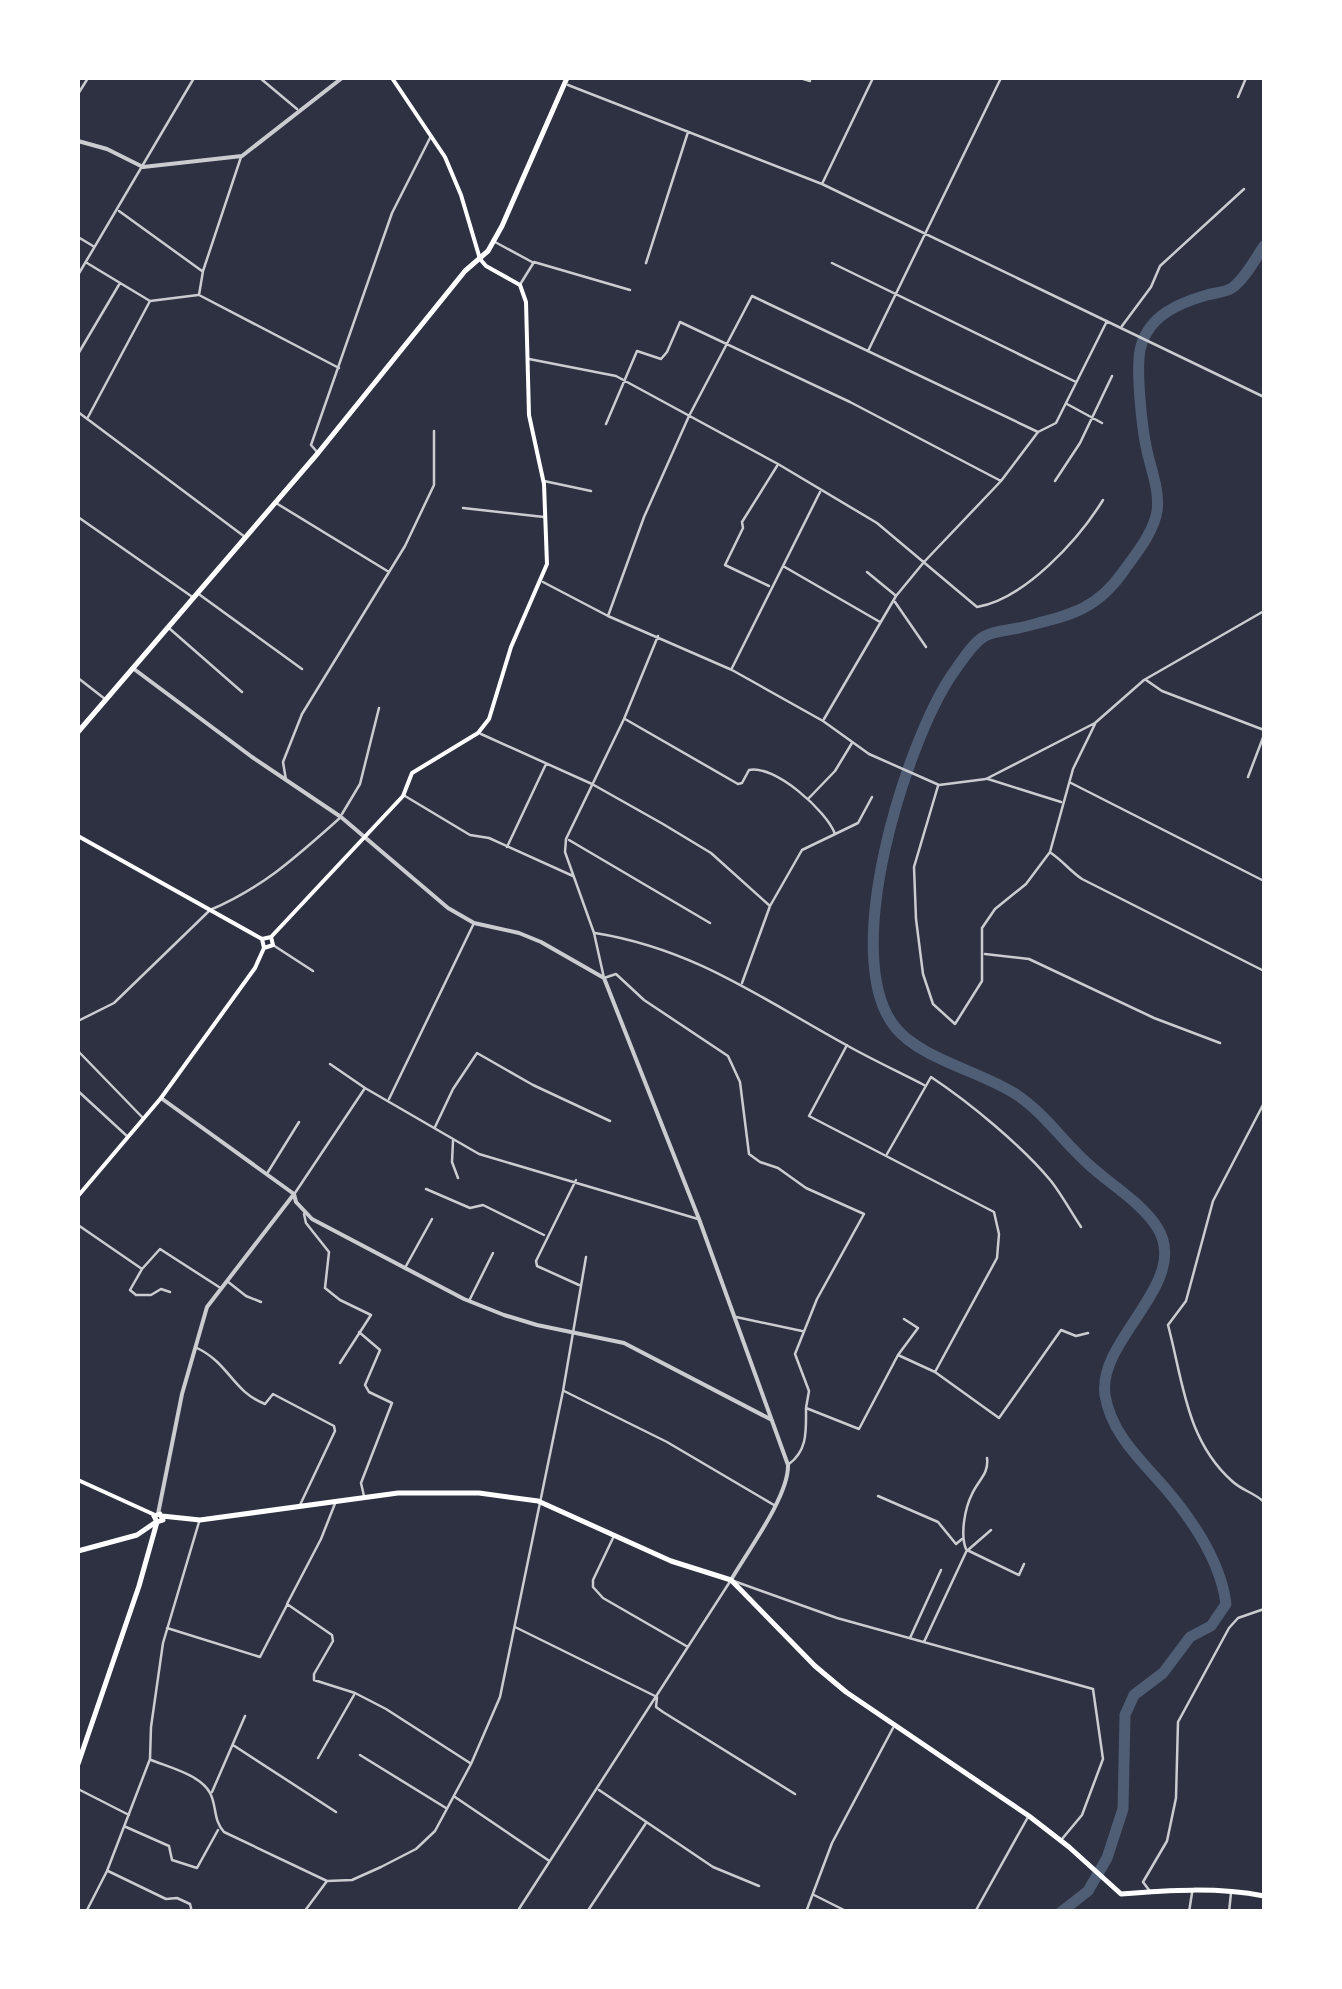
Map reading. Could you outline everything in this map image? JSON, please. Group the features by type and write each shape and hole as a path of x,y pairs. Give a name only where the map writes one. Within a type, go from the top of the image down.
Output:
{"main road":[{"path":"78,836 208,911 262,939 271,937 403,796 412,774 478,733 489,719 511,647 546,564 543,481 529,415 526,302 520,284 480,259 461,196 431,135 392,78"},
{"path":"78,732 247,538 464,271 494,241 519,192 565,80"},
{"path":"264,948 273,946 271,937"},
{"path":"78,1196 162,1098 256,968 264,948 262,939"},
{"path":"78,1480 158,1518 200,1520 398,1493 471,1493 538,1501 671,1561 731,1580 814,1666 1029,1816 1121,1894 1232,1892 1264,1896"},
{"path":"78,1552 138,1536 158,1518"},
{"path":"78,1764 158,1518"}],"street":[{"path":"78,94 88,78"},
{"path":"78,275 194,78"},
{"path":"260,78 298,110"},
{"path":"199,294 242,156 342,78"},
{"path":"800,78 810,81"},
{"path":"822,184 873,78"},
{"path":"868,352 1001,78"},
{"path":"1238,96 1246,78"},
{"path":"565,80 822,184 1264,397"},
{"path":"646,262 689,131"},
{"path":"318,454 312,446 392,213 431,135"},
{"path":"78,141 107,149 142,167 242,156"},
{"path":"1121,327 1152,287 1160,266 1244,189"},
{"path":"117,209 203,272"},
{"path":"78,237 94,247"},
{"path":"494,241 534,262 630,290"},
{"path":"86,262 150,301 199,294 339,368"},
{"path":"520,284 534,262"},
{"path":"832,263 1076,382"},
{"path":"78,354 121,282"},
{"path":"608,616 644,516 689,416 752,296 1038,432"},
{"path":"86,419 150,301"},
{"path":"823,720 895,599 924,562 1002,480 1038,432 1052,428 1107,321"},
{"path":"606,424 637,350 661,358 680,322 850,402 1002,480"},
{"path":"528,358 625,381 778,464 877,522 977,607 1036,577 1083,530 1103,500"},
{"path":"1055,481 1070,461 1112,376"},
{"path":"1066,402 1102,423"},
{"path":"78,412 247,538"},
{"path":"286,780 283,762 302,714 390,572 434,485 434,432"},
{"path":"771,587 725,565 743,528 742,522 778,464"},
{"path":"543,481 591,491"},
{"path":"732,670 821,489"},
{"path":"275,502 390,572"},
{"path":"463,508 546,517"},
{"path":"78,516 302,669"},
{"path":"782,565 880,623"},
{"path":"867,572 895,599 926,647"},
{"path":"542,581 608,616 732,670 823,720 869,754 932,784 986,779 1095,723 1144,680 1264,612"},
{"path":"169,628 242,692"},
{"path":"516,1912 690,1647 787,1479 788,1465 699,1220 604,978 594,933 564,852 566,838 624,718 658,636"},
{"path":"134,669 341,817 415,884 474,923 541,942 604,978 616,974 644,1000 716,1045 728,1056 740,1082 749,1154 806,1188 864,1214 802,1331 795,1354 809,1391 806,1439 799,1457 788,1465"},
{"path":"78,678 106,700"},
{"path":"1144,680 1264,732 1248,777"},
{"path":"78,1020 114,1002 208,911 241,897 281,871 341,817 360,784 379,708"},
{"path":"624,718 738,784 749,770 760,768 823,812 835,834"},
{"path":"939,784 914,867 916,918 923,974 932,1004 956,1024 982,981 982,928 1026,884 1050,852 1063,803 1095,723"},
{"path":"478,733 592,784 711,854 770,906"},
{"path":"808,799 835,770 853,742"},
{"path":"507,847 547,762"},
{"path":"986,779 1063,803"},
{"path":"1070,783 1264,880"},
{"path":"403,796 470,835 489,838 574,876"},
{"path":"742,983 770,906 802,850 858,823 872,796"},
{"path":"566,838 710,922"},
{"path":"1050,852 1082,878 1264,971"},
{"path":"388,1100 474,923"},
{"path":"594,933 633,939 742,983 924,1085"},
{"path":"273,946 312,971"},
{"path":"984,954 1029,959 1154,1018 1220,1043"},
{"path":"847,1045 809,1116 994,1212 998,1234 995,1262 935,1372"},
{"path":"78,1051 144,1119"},
{"path":"434,1128 477,1053 533,1085 610,1120"},
{"path":"330,1064 479,1154 699,1220"},
{"path":"887,1154 931,1078 964,1098 1026,1154 1052,1182 1081,1228"},
{"path":"158,1518 182,1394 207,1307 294,1194 365,1088"},
{"path":"78,1091 128,1137"},
{"path":"162,1098 294,1194 305,1213 405,1268 504,1316 624,1343 770,1419"},
{"path":"1264,1103 1213,1201 1186,1301 1168,1325 1187,1413 1206,1452 1234,1483 1264,1502"},
{"path":"267,1174 299,1122"},
{"path":"454,1140 452,1162 458,1178"},
{"path":"576,1180 536,1254 538,1266 580,1286"},
{"path":"426,1189 470,1208 484,1206 546,1236"},
{"path":"305,1213 306,1223 329,1252 325,1288 371,1315 340,1362"},
{"path":"405,1268 432,1219"},
{"path":"78,1225 142,1269"},
{"path":"170,1292 133,1294 130,1288 162,1248 220,1288"},
{"path":"469,1301 493,1253"},
{"path":"219,1828 328,1881 352,1880 416,1850 435,1832 500,1697 586,1258"},
{"path":"226,1280 246,1296 262,1302"},
{"path":"735,1317 802,1331"},
{"path":"806,1408 859,1429 898,1355 918,1328 904,1319"},
{"path":"898,1355 935,1372 999,1418 1061,1330 1076,1336 1088,1333"},
{"path":"359,1332 380,1350 365,1385 368,1392 392,1403 361,1483 364,1497"},
{"path":"195,1348 226,1367 239,1388 254,1400 266,1404 273,1394 334,1426 335,1432 300,1505"},
{"path":"563,1391 666,1442 774,1505"},
{"path":"967,1550 962,1539 971,1496 988,1470 987,1458"},
{"path":"878,1496 938,1522 956,1544 1019,1575 1024,1564"},
{"path":"167,1628 260,1657 321,1539 336,1500"},
{"path":"86,1912 107,1870 150,1759 151,1727 167,1628 200,1520"},
{"path":"923,1644 967,1550 991,1530"},
{"path":"615,1535 593,1587 603,1598 690,1647"},
{"path":"956,1544 962,1539"},
{"path":"909,1639 942,1570"},
{"path":"731,1580 923,1644 1093,1689 1103,1759 1082,1814 1061,1840"},
{"path":"288,1604 332,1635 333,1641 314,1674 316,1682 386,1709 471,1764"},
{"path":"1150,1892 1144,1882 1168,1841 1176,1798 1178,1722 1230,1628 1238,1618 1264,1609"},
{"path":"514,1626 657,1697"},
{"path":"318,1758 355,1694"},
{"path":"657,1697 656,1707 795,1794"},
{"path":"211,1794 245,1716"},
{"path":"806,1912 832,1843 895,1724"},
{"path":"232,1745 336,1812"},
{"path":"360,1755 447,1809"},
{"path":"124,1827 169,1846 172,1860 198,1868 219,1828 211,1794 202,1783 150,1759"},
{"path":"78,1789 129,1816"},
{"path":"598,1789 713,1867 759,1886"},
{"path":"454,1796 549,1861"},
{"path":"975,1912 1029,1816"},
{"path":"586,1912 647,1822"},
{"path":"107,1870 166,1898 190,1904 192,1912"},
{"path":"304,1912 328,1881"},
{"path":"1189,1912 1192,1892"},
{"path":"1229,1912 1232,1892"},
{"path":"813,1894 848,1912"}],"waterway":[{"path":"1061,1912 1088,1891 1107,1858 1123,1809 1125,1715 1134,1695 1163,1673 1190,1637 1211,1626 1226,1604 1218,1573 1196,1528 1121,1434 1105,1395 1106,1374 1154,1290 1163,1269 1164,1248 1157,1227 1142,1209 1086,1162 1026,1102 920,1048 895,1027 879,994 873,952 876,903 898,798 933,708 962,660 989,634 1051,620 1089,605 1112,586 1152,527 1157,496 1145,441 1139,382 1139,355 1145,335 1158,318 1176,306 1232,288 1264,246"}]}
